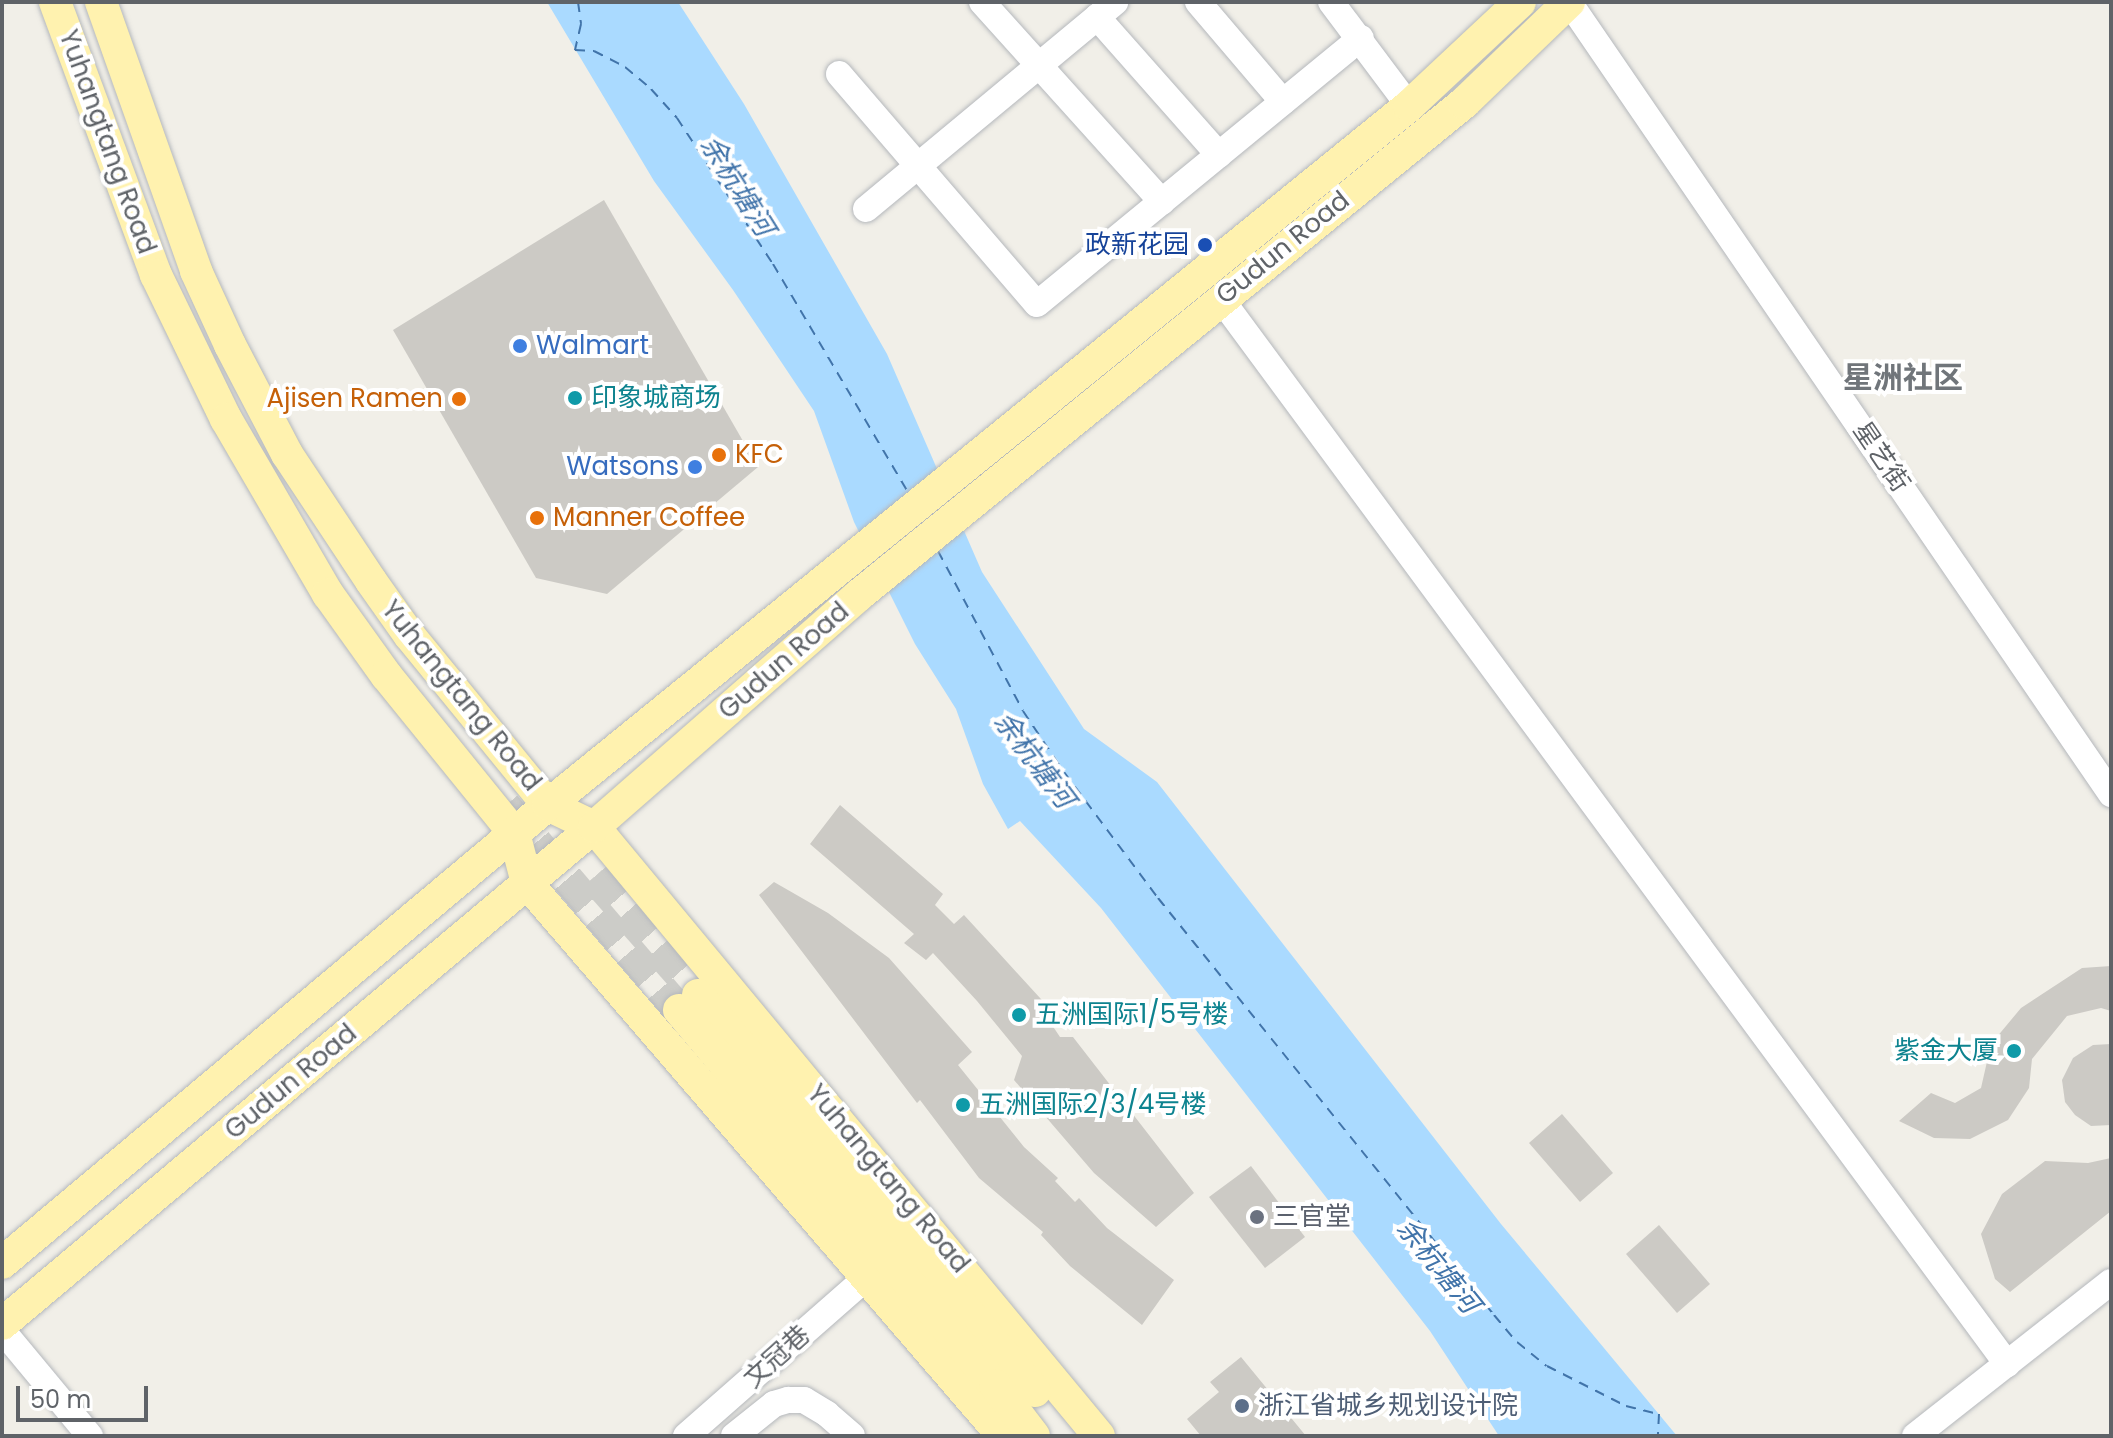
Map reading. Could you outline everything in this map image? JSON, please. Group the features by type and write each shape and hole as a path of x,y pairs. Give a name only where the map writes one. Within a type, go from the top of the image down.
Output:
{"main road":[{"name":"Yuhangtang Road","path":"55,2 156,275 226,419 328,594 386,675 514,833 527,883 1003,1436"},
{"name":"Yuhangtang Road","path":"101,2 196,271 287,454 410,636 548,805 594,827 1099,1436"},
{"name":"Gudun Road","path":"2,1327 594,827 1409,106 1520,2"},
{"name":"Gudun Road","path":"2,1263 514,833 846,561 1136,348 1221,299 1464,103 1569,2"},
{"name":"Yuhangtang Road","path":"1034,1436 689,1003 1074,1436"}],"street":[{"path":"982,2 1162,202"},
{"path":"1198,2 1283,102"},
{"path":"1331,2 1361,38 1409,106"},
{"name":"星艺街","path":"1569,2 2111,794"},
{"path":"866,209 1106,10 1219,155"},
{"path":"839,74 1037,304 1361,38"},
{"path":"1221,299 2007,1364"},
{"name":"文冠巷","path":"686,1436 867,1277"},
{"path":"1915,1436 2111,1282"},
{"path":"2,1327 90,1436"},
{"path":"734,1436 774,1404 804,1400 827,1414 852,1436"}],"water":[{"name":"余杭塘河","path":"547,2 678,2 744,104 887,354 982,572 1084,729 1157,782 1501,1224 1677,1436 1499,1436 1430,1331 1101,908 1020,821 1008,829 983,784 956,709 915,644 854,522 814,411 733,290 654,181"}],"building":[{"name":"印象城商场","path":"604,200 758,467 607,594 536,578 393,330"},
{"name":"五洲国际1/5号楼","path":"840,805 943,894 935,905 954,924 964,915 1051,1010 1048,1019 1060,1037 1073,1037 1194,1193 1156,1227 1094,1173 1014,1080 1022,1056 977,1001 933,953 926,960 904,943 914,934 810,844"},
{"name":"五洲国际2/3/4号楼","path":"774,882 828,913 889,958 972,1052 958,1065 1024,1147 1058,1178 1055,1181 1075,1202 1079,1198 1107,1228 1174,1280 1142,1325 1070,1266 1041,1235 1043,1232 979,1178 920,1100 917,1103 759,895"},
{"name":"紫金大厦","path":"2111,966 2111,1011 2101,1008 2067,1016 2032,1059 2029,1088 2008,1120 1970,1139 1934,1138 1899,1121 1931,1093 1955,1103 1981,1088 1991,1044 2021,1008 2082,968"},
{"name":"紫金大厦","path":"2111,1044 2111,1125 2091,1126 2075,1115 2065,1102 2062,1080 2073,1058 2093,1045"},
{"path":"1562,1114 1613,1173 1580,1202 1529,1143"},
{"path":"2111,1158 2111,1211 2010,1292 1995,1279 1981,1234 2002,1194 2045,1161 2088,1163"},
{"name":"三官堂","path":"1251,1166 1305,1237 1265,1268 1209,1197"},
{"path":"1659,1225 1710,1284 1677,1313 1626,1254"},
{"name":"浙江省城乡规划设计院","path":"1241,1357 1306,1436 1201,1436 1187,1419 1219,1392 1210,1382"}],"ferry route":[{"path":"578,2 581,24 575,50 594,51 625,67 651,89 677,118 773,264 908,492"},
{"path":"938,551 1023,711 1064,772 1158,898 1494,1315 1517,1342 1547,1366 1626,1406 1659,1414 1658,1436"}],"tunnel":[{"path":"505,806 679,1010"},
{"path":"594,877 698,995"}],"place":[{"name":"政新花园","path":"1205,245"},
{"name":"Walmart","path":"520,346"},
{"name":"印象城商场","path":"575,398"},
{"name":"Ajisen Ramen","path":"459,399"},
{"name":"KFC","path":"719,455"},
{"name":"Watsons","path":"695,467"},
{"name":"Manner Coffee","path":"537,518"},
{"name":"五洲国际1/5号楼","path":"1019,1015"},
{"name":"紫金大厦","path":"2014,1051"},
{"name":"五洲国际2/3/4号楼","path":"963,1105"},
{"name":"三官堂","path":"1257,1217"},
{"name":"浙江省城乡规划设计院","path":"1242,1406"}],"district":[{"name":"星洲社区","path":"1903,378"}]}
